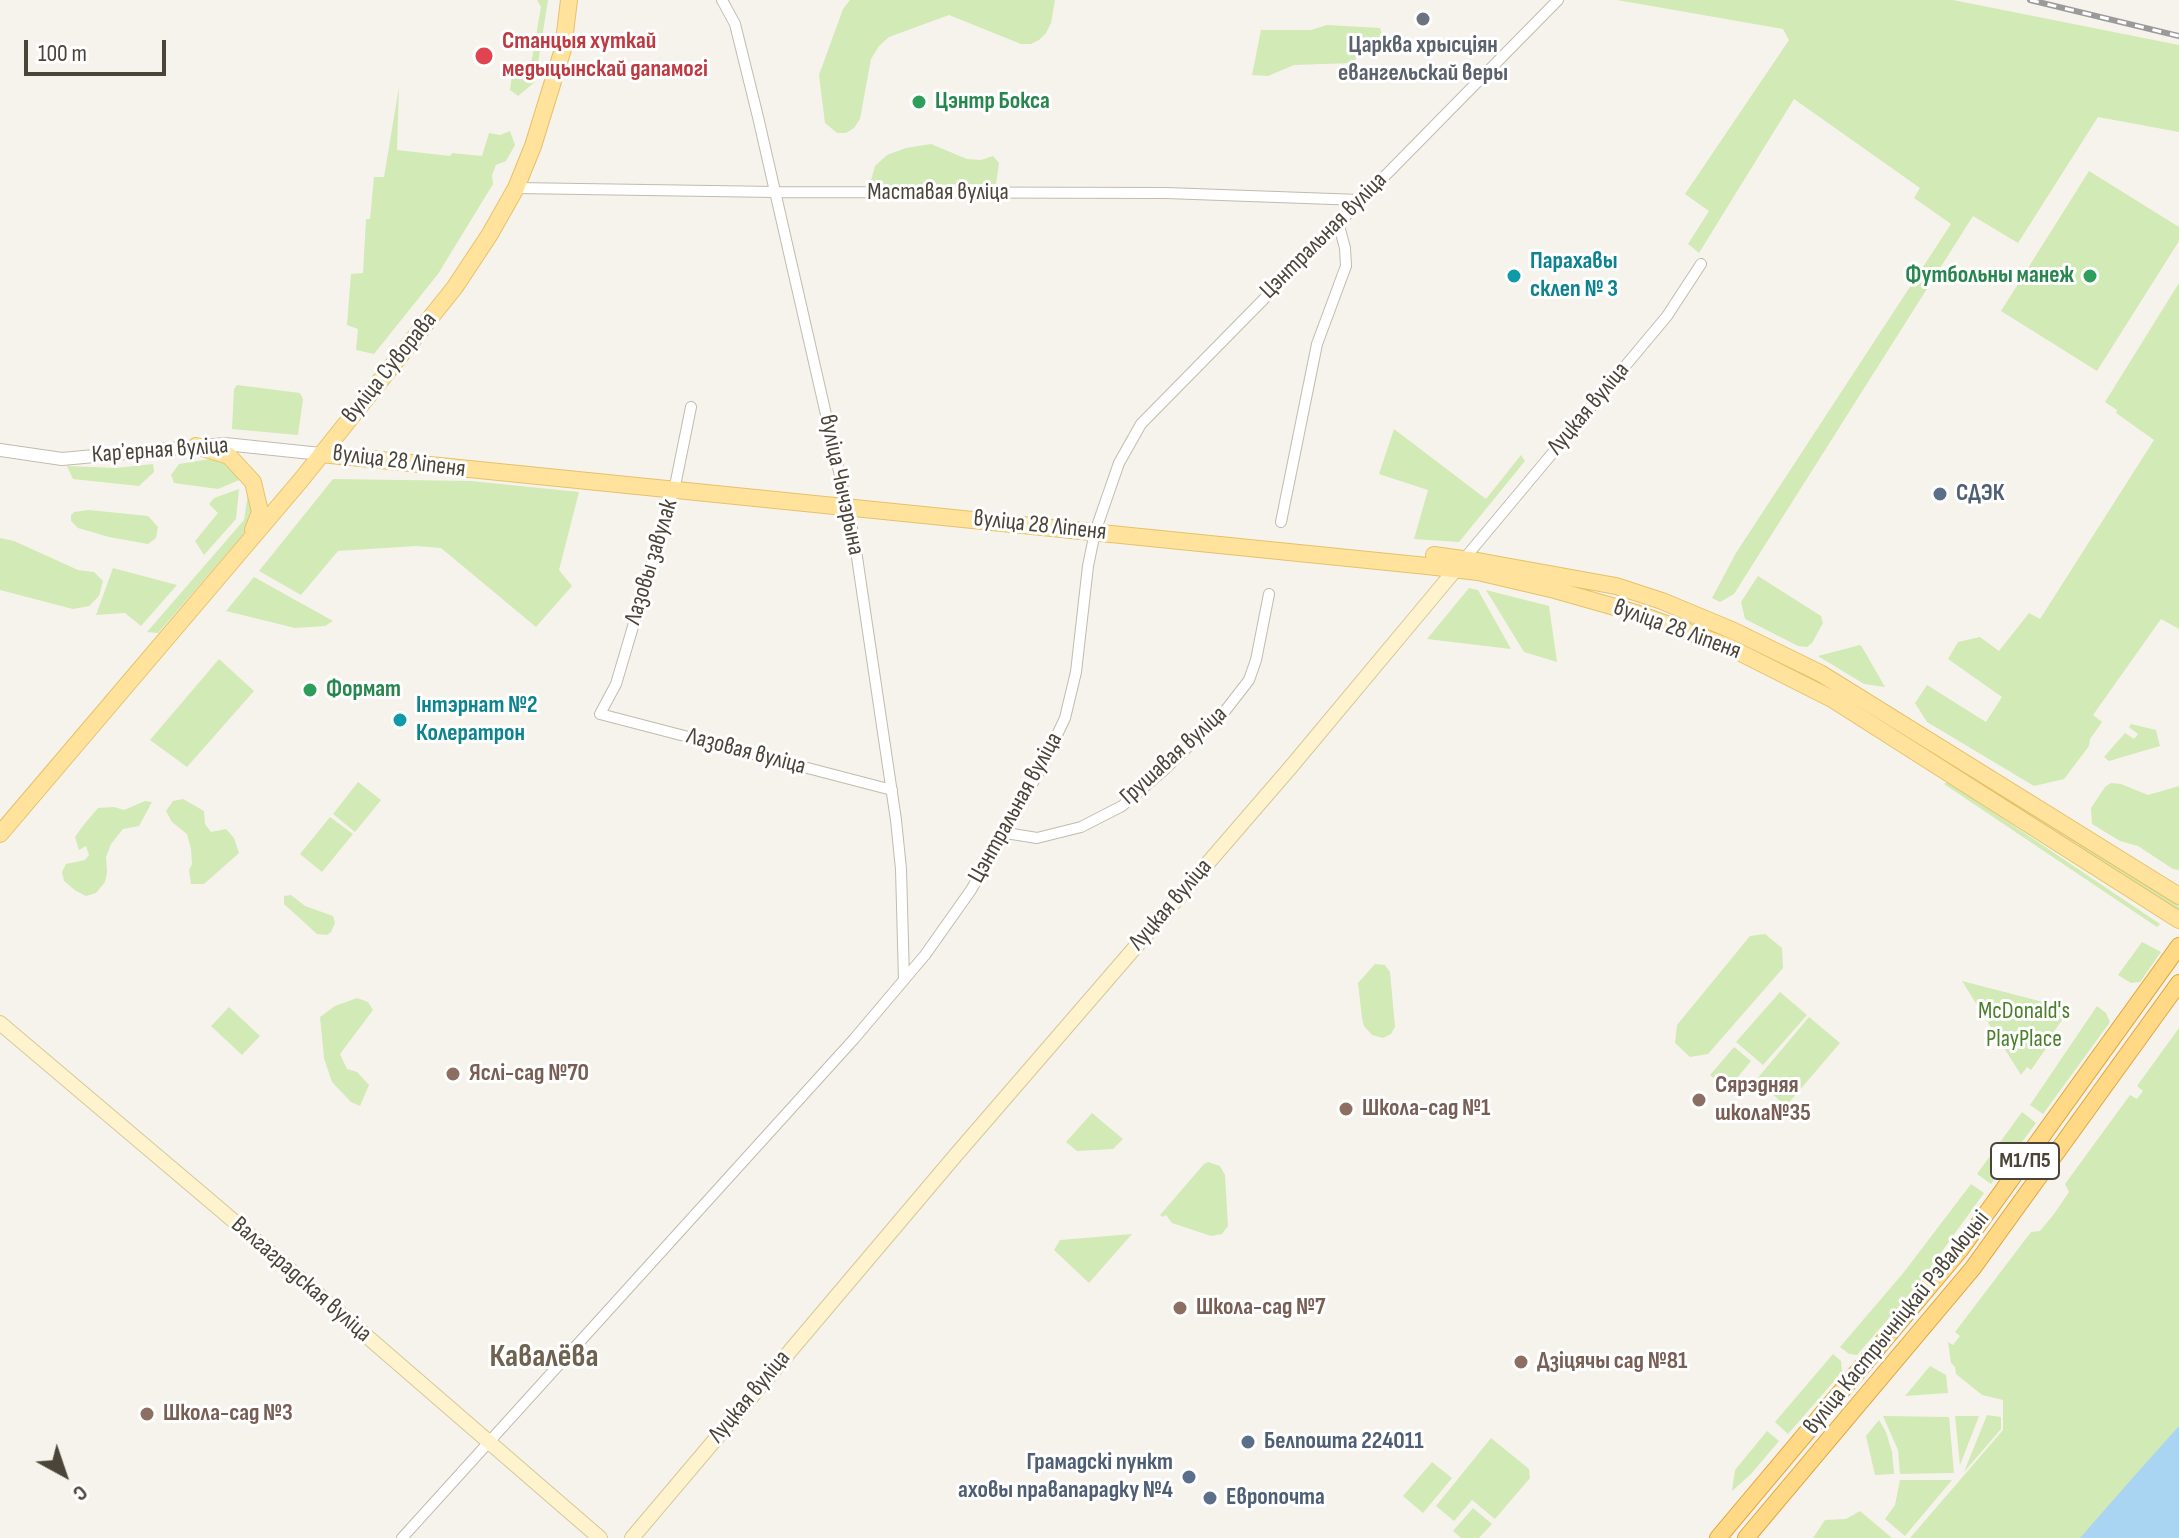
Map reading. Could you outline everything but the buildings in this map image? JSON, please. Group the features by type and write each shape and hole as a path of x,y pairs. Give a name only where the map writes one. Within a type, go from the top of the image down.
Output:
{"highway":[{"name":"вуліца Кастрычніцкай Рэвалюцыі","path":"1718,1538 1960,1250 2179,946"},
{"name":"вуліца Кастрычніцкай Рэвалюцыі","path":"1746,1538 1973,1268 2179,983"},
{"path":"1810,1431 1826,1444"},
{"path":"1785,1459 1802,1473"}],"main road":[{"name":"вуліца Суворава","path":"0,834 242,549 455,287 516,188 551,94 563,49 569,0"},
{"path":"196,446 229,456 253,482 260,512 242,549"},
{"name":"вуліца 28 Ліпеня","path":"321,454 379,452 675,486 1557,574 1616,586 1734,631 1820,673 2179,896"},
{"name":"вуліца 28 Ліпеня","path":"1460,564 1636,613 1727,646 1832,699 2179,920"},
{"name":"Луцкая вуліца","path":"632,1538 1460,564"},
{"path":"1636,613 1643,595"},
{"name":"Валгаградская вуліца","path":"0,1023 600,1538"}],"street":[{"name":"вуліца Чычэрына","path":"722,0 735,24 776,192 857,556 901,869 904,980"},
{"name":"Цэнтральная вуліца","path":"402,1538 854,1039 948,923 1006,833 1050,753 1065,718 1074,683 1088,566 1097,527 1119,463 1141,424 1558,0"},
{"name":"Маставая вуліца","path":"516,188 1166,193 1360,200"},
{"path":"1281,522 1317,344 1346,266 1338,222"},
{"name":"Луцкая вуліца","path":"1460,564 1667,316 1701,264"},
{"name":"Лазовы завулак","path":"600,714 616,684 675,486 691,407"},
{"name":"Карʼерная вуліца","path":"0,450 62,459 225,444 321,454"},
{"name":"Грушавая вуліца","path":"1006,833 1037,838 1081,827 1122,806 1163,771 1225,711 1249,680 1269,594"},
{"name":"Лазовая вуліца","path":"600,714 892,790"}],"green space":[{"path":"537,0 548,0 535,82 518,96 510,90 512,75 529,76 541,7"},
{"path":"850,0 1055,0 1046,33 1031,44 1021,44 949,15 889,37 871,59 860,119 846,133 837,133 825,123 819,75 843,9"},
{"path":"1617,0 1953,0 2179,45 2179,132 2098,117 2018,243 1973,216 1734,594 1720,602 1712,598 1736,553 1951,224 1914,198 1920,188 1794,99 1699,253 1688,244 1709,211 1685,194 1789,40 1783,29"},
{"path":"1327,25 1380,28 1386,50 1363,48 1353,63 1294,65 1268,76 1252,75 1261,30 1311,30"},
{"path":"399,87 397,150 482,156 489,133 500,135 510,131 515,145 506,161 496,165 493,184 438,274 374,354 356,350 358,329 347,325 351,274 363,273 366,219 370,219 374,177 384,177"},
{"path":"931,144 967,159 981,160 993,156 999,163 996,184 874,186 871,180 875,166 887,155"},
{"name":"Футбольны манеж","path":"2089,171 2179,227 2179,241 2097,371 2001,311"},
{"path":"2179,283 2179,629 2161,619 2093,715 2102,722 2090,739 2089,746 2064,779 2034,786 1927,722 1915,703 1927,685 1986,722 2002,697 1948,659 1958,642 1980,637 1999,651 2029,613 2040,619 2154,440 2105,402"},
{"path":"237,385 300,393 303,399 298,435 232,429 234,389"},
{"path":"1394,429 1486,499 1521,455 1525,461 1459,542 1414,539 1428,490 1379,474"},
{"path":"216,458 225,460 244,478 218,489 174,483 171,475 179,464"},
{"path":"153,464 154,472 139,486 73,479 67,466 116,468"},
{"path":"333,479 471,481 579,492 559,570 572,586 536,627 441,548 416,546 338,551 301,595 259,571"},
{"path":"249,487 256,503 247,530 158,633 147,632 244,520"},
{"path":"239,489 236,519 204,555 195,541 218,513 209,504 214,498"},
{"path":"89,510 148,516 158,527 156,538 148,544 109,537 78,528 71,521 74,512"},
{"path":"0,538 14,541 78,570 94,572 103,581 99,596 89,606 73,609 0,590"},
{"path":"113,568 177,585 141,626 125,613 96,615"},
{"path":"1758,576 1821,616 1823,623 1807,647 1798,646 1745,619 1741,602"},
{"path":"254,577 333,621 325,626 295,628 226,611"},
{"path":"1469,588 1478,590 1511,649 1427,639"},
{"path":"1486,590 1549,606 1557,662 1524,652"},
{"path":"1860,645 1885,687 1864,684 1818,656"},
{"path":"219,659 254,691 187,767 150,740"},
{"path":"2131,724 2156,730 2160,746 2109,761 2104,757 2125,733 2134,739 2138,734 2129,727"},
{"path":"1944,763 1970,773 2179,906 2179,913"},
{"path":"358,782 381,800 355,832 333,814"},
{"path":"1947,782 2160,924 2157,927 1944,784"},
{"path":"2111,783 2148,795 2179,786 2179,870 2092,824 2091,808"},
{"path":"183,799 204,811 205,824 211,832 226,829 234,838 239,853 204,884 191,884 191,849 187,834 172,822 166,811 173,801"},
{"path":"145,801 152,802 139,826 123,829 111,844 106,857 105,882 96,893 86,896 64,881 62,872 66,864 85,860 89,855 86,846 79,850 75,837 98,808 124,810"},
{"path":"330,817 353,834 322,872 300,854"},
{"path":"291,895 305,906 333,916 335,923 331,932 327,935 317,934 284,904 284,896"},
{"path":"1765,934 1782,948 1783,968 1708,1054 1690,1057 1675,1043 1677,1025 1750,936"},
{"path":"2142,942 2161,952 2140,982 2131,983 2118,975"},
{"path":"1375,964 1385,965 1390,972 1395,1027 1391,1034 1383,1038 1372,1035 1364,1026 1358,983"},
{"name":"McDonald's PlayPlace","path":"1962,981 2070,1009 2031,1070 2027,1067 2021,1075"},
{"path":"1780,992 1807,1015 1763,1065 1736,1042"},
{"path":"357,998 368,1002 373,1010 340,1054 347,1069 357,1072 369,1085 360,1106 351,1102 332,1082 324,1058 320,1017 335,1006"},
{"path":"2097,1006 2106,1013 2110,1022 2043,1114 2030,1105"},
{"path":"229,1007 260,1036 242,1055 211,1026"},
{"path":"1809,1017 1840,1043 1786,1106 1756,1080"},
{"path":"2179,1028 2179,1538 1910,1538 2003,1430 2003,1400 1982,1395 1956,1374 1948,1342 1953,1345 1960,1336 1955,1332 2031,1232 2040,1231 2054,1214 2069,1192 2065,1184 2130,1095 2137,1099 2143,1091 2137,1086"},
{"path":"1734,1047 1751,1061 1727,1090 1710,1075"},
{"path":"2022,1112 2036,1123 1991,1184 1977,1174"},
{"path":"1092,1113 1123,1139 1113,1149 1077,1151 1066,1142"},
{"path":"1208,1162 1220,1166 1225,1175 1228,1226 1222,1234 1211,1236 1172,1223 1166,1215 1160,1215"},
{"path":"1971,1184 1984,1193 1919,1283 1857,1355 1849,1354 1840,1347 1904,1272"},
{"path":"1132,1234 1089,1283 1054,1250 1060,1240"},
{"path":"1833,1354 1841,1361 1842,1372 1788,1434 1775,1422"},
{"path":"1930,1366 1946,1375 1948,1393 1905,1396"},
{"path":"1987,1415 2001,1417 2001,1429 1964,1472"},
{"path":"1883,1416 1949,1417 1954,1473 1900,1474 1898,1450"},
{"path":"1955,1416 1979,1416 1960,1465"},
{"path":"1879,1420 1892,1452 1894,1474 1875,1475 1866,1436"},
{"path":"1767,1431 1779,1441 1732,1491 1735,1470"},
{"path":"1491,1438 1529,1469 1530,1478 1495,1519 1472,1500 1454,1521 1436,1506"},
{"path":"1432,1462 1452,1478 1423,1513 1403,1496"},
{"path":"1900,1480 1952,1480 1905,1536 1885,1519 1895,1505"},
{"path":"1473,1508 1492,1524 1479,1538 1461,1538 1453,1531"},
{"path":"1860,1511 1892,1538 1813,1538 1825,1520 1846,1519"}],"water":[{"path":"2179,1426 2179,1538 2080,1538 2129,1482"}],"railway":[{"path":"2030,0 2179,36"}],"place":[{"name":"Царква хрысціян евангельскай веры","path":"1423,19"},
{"name":"Станцыя хуткай медыцынскай дапамогі","path":"484,56"},
{"name":"Цэнтр Бокса","path":"919,102"},
{"name":"Парахавы склеп № 3","path":"1514,276"},
{"name":"Футбольны манеж","path":"2090,276"},
{"name":"СДЭК","path":"1940,494"},
{"name":"Формат","path":"310,690"},
{"name":"Інтэрнат №2 Колератрон","path":"400,720"},
{"name":"Яслі-сад №70","path":"453,1074"},
{"name":"Сярэдняя школа№35","path":"1699,1100"},
{"name":"Школа-сад №1","path":"1346,1109"},
{"name":"Школа-сад №7","path":"1180,1308"},
{"name":"Дзіцячы сад №81","path":"1521,1362"},
{"name":"Школа-сад №3","path":"147,1414"},
{"name":"Белпошта 224011","path":"1248,1442"},
{"name":"Грамадскі пункт аховы правапарадку №4","path":"1189,1477"},
{"name":"Европочта","path":"1210,1498"}],"district":[{"name":"Кавалёва","path":"544,1358"}]}
